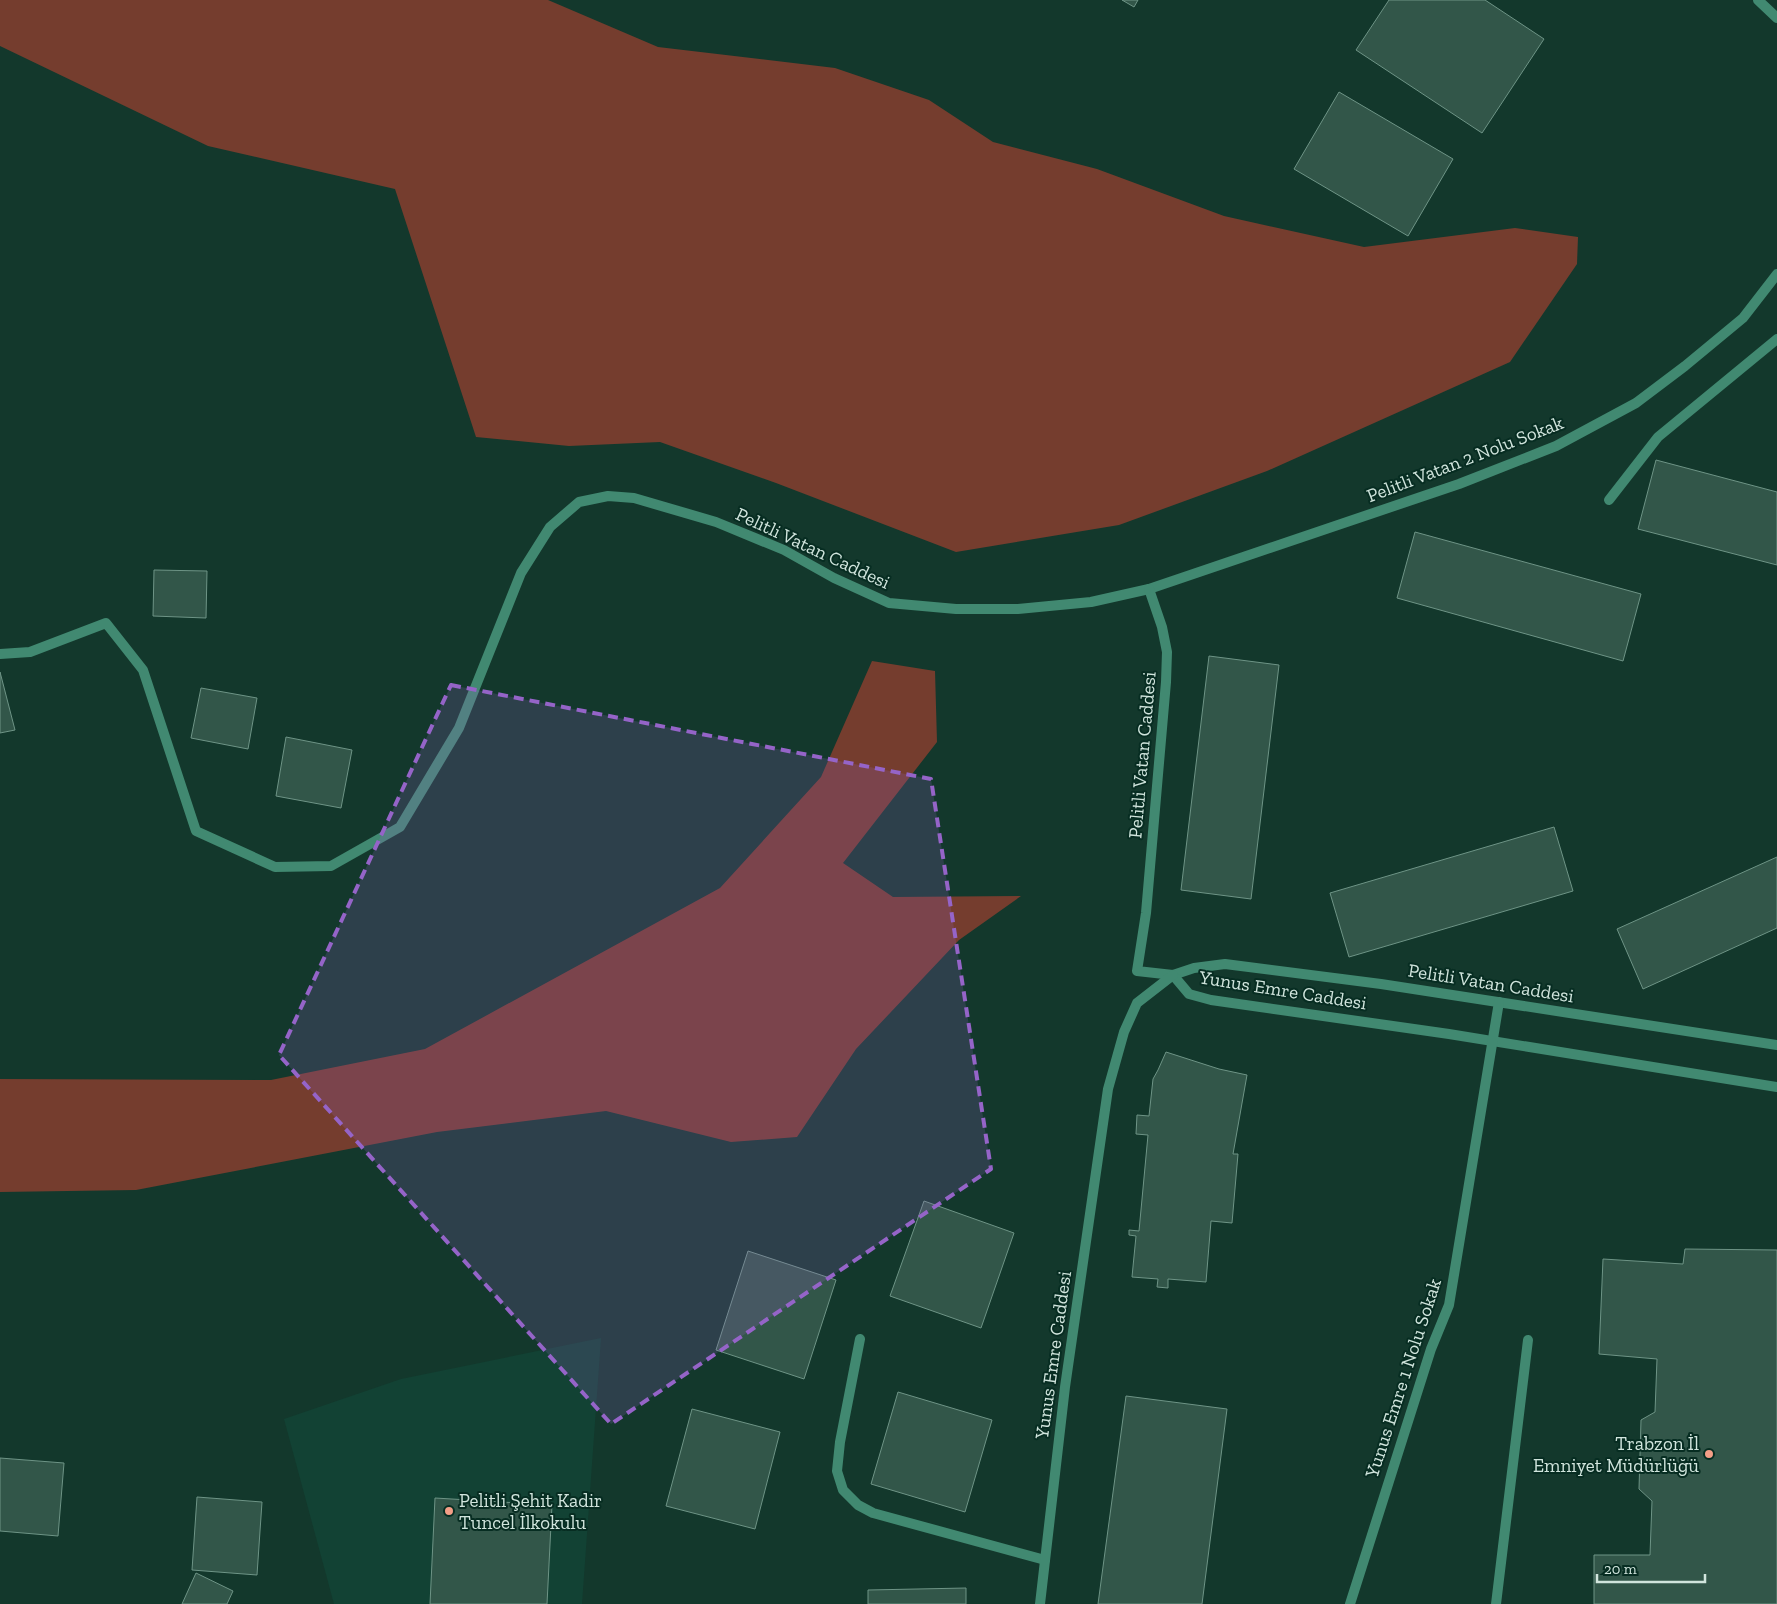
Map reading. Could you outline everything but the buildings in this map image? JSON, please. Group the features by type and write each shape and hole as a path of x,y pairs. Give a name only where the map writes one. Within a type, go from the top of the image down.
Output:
{"street":[{"path":"1758,0 1777,18"},
{"name":"Pelitli Vatan 2 Nolu Sokak","path":"1149,589 1458,484 1556,446 1636,403 1685,366 1743,318 1777,274"},
{"path":"1609,500 1658,437 1777,339"},
{"name":"Pelitli Vatan Caddesi","path":"0,654 30,652 106,623 143,670 196,831 276,867 331,866 400,827 459,728 520,573 550,527 580,502 608,496 634,498 716,522 784,550 834,578 889,603 956,609 1018,609 1090,602 1149,589 1162,626 1168,652 1146,913 1137,971 1173,974 1194,968 1225,964 1381,984 1777,1045"},
{"name":"Yunus Emre Caddesi","path":"1040,1604 1065,1387 1108,1089 1124,1032 1137,1003 1173,974 1189,994 1211,1000 1492,1041 1777,1087"},
{"name":"Yunus Emre 1 Nolu Sokak","path":"1350,1604 1431,1349 1449,1305 1499,1002"},
{"path":"860,1338 840,1442 837,1471 843,1490 858,1505 873,1513 1045,1560"},
{"path":"1496,1604 1528,1340"}],"highlighted area":[{"path":"451,685 931,779 991,1169 611,1424 279,1055"}],"shaded area":[{"path":"0,0 548,0 658,47 835,68 929,100 993,142 1097,169 1224,216 1364,247 1515,228 1578,237 1577,264 1510,362 1267,471 1119,525 956,552 776,483 660,442 569,446 476,437 395,189 208,146 0,46"},
{"path":"872,661 935,671 937,742 843,863 893,897 1021,896 959,940 856,1049 797,1137 731,1142 606,1111 437,1132 136,1190 0,1192 0,1079 271,1080 425,1049 720,888 821,777"},
{"name":"Pelitli Şehit Kadir Tuncel İlkokulu","path":"601,1338 582,1604 334,1604 284,1419 401,1379"}],"place":[{"name":"Trabzon İl Emniyet Müdürlüğü","path":"1709,1454"},
{"name":"Pelitli Şehit Kadir Tuncel İlkokulu","path":"449,1511"}]}
